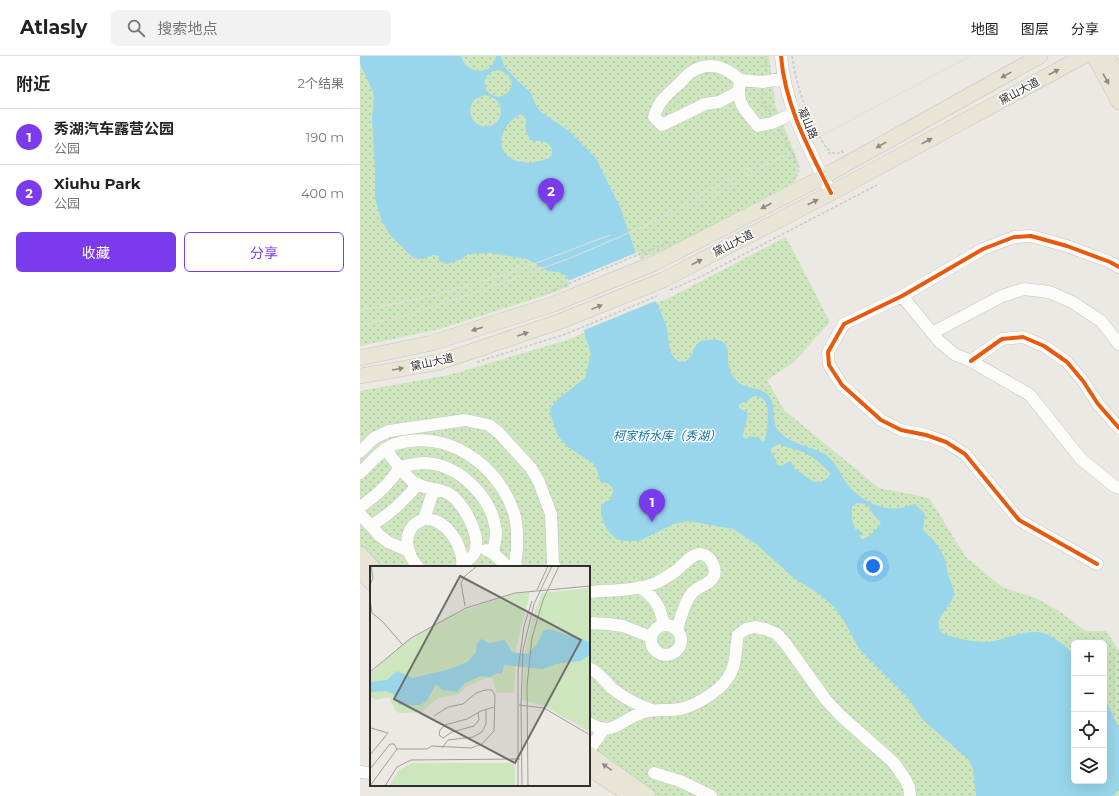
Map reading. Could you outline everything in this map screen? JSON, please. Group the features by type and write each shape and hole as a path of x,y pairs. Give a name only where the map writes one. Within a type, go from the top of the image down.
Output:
{"main road":[{"name":"黛山大道","path":"360,358 432,343 552,298 652,256 823,177 1040,56"},
{"name":"黛山大道","path":"360,376 440,362 563,328 663,288 831,193 1084,56"},
{"path":"1094,56 1119,102"},
{"path":"1107,56 1119,79"},
{"path":"360,554 371,566"},
{"path":"360,570 370,581"},
{"path":"590,755 648,796"},
{"path":"590,769 631,796"}],"street":[{"name":"凝山路","path":"781,56 790,104 800,130 831,193"},
{"path":"784,78 739,86 719,102 705,104 662,125 654,117 657,107 668,93 690,73 704,66 716,66 731,72 739,86 741,105 758,126 772,123 794,113"},
{"path":"1096,564 1019,520 966,454 946,442 926,435 901,430 881,420 842,384 829,365 828,352 844,324 902,296 983,249 1014,237 1031,236 1067,246 1110,262 1119,267"},
{"path":"932,333 1002,296 1024,290 1049,292 1072,302 1101,321 1119,344"},
{"path":"902,296 939,341 954,354 971,361 1030,395 1081,459 1114,486 1119,488"},
{"path":"971,361 1002,339 1023,337 1044,346 1066,362 1083,381 1098,404 1119,428"},
{"path":"360,452 374,438 389,431 465,420 489,426 499,433 531,468 539,482 551,514 553,563 554,566"},
{"path":"360,473 385,449 394,445 418,440 450,444 469,454 485,467 506,494 514,513 518,534 516,566"},
{"path":"385,449 414,482 442,490 451,495 464,510 471,522 474,536 469,561"},
{"path":"400,467 427,463 458,474 471,483 484,500 491,515 496,531 493,553"},
{"path":"360,508 395,477 400,467"},
{"path":"471,483 485,467"},
{"path":"371,526 401,505 418,484"},
{"path":"424,519 434,488"},
{"path":"360,514 379,536 412,561"},
{"path":"412,561 407,543 408,535 411,528 416,523 424,519 439,523 447,529 460,549 463,559 469,561"},
{"path":"469,561 484,550 493,553 507,566"},
{"path":"590,592 640,587 653,584 664,579 692,556 699,554 706,556 712,562 714,576 709,582 692,593 677,629 680,644 678,649 669,654 659,653 655,650 652,646 651,637 655,629 664,625 677,629"},
{"path":"640,587 649,593 659,606 664,625"},
{"path":"590,623 623,626 651,637"},
{"path":"590,724 595,727 604,729 614,727 630,717 643,712 684,708 702,700 727,680 733,669 738,635 746,629 755,627 765,629 776,634 785,643 813,682 840,715 894,763 909,787 910,796"},
{"path":"590,669 600,675 613,689 627,699 655,711"},
{"path":"590,749 604,729"},
{"path":"360,772 370,773"},
{"path":"654,773 680,781 711,796"}],"path":[{"path":"766,56 766,72"},
{"path":"792,56 795,77 802,99 819,136 826,148 831,152 837,154 842,151 844,154"},
{"path":"766,90 762,93 761,97 767,109 773,113"},
{"path":"780,128 800,169 798,174 793,179"},
{"path":"563,328 663,288 700,277 877,184"},
{"path":"552,298 652,256 669,242"}],"green space":[{"path":"360,56 769,56 775,104 798,162 796,181 687,241 552,293 440,329 360,346"},
{"path":"786,237 830,322 793,363 767,380 784,410 879,488 929,498 966,557 1002,587 1036,598 1059,611 1086,631 1106,631 1119,651 1119,796 658,796 590,750 590,566 379,566 360,546 360,391 449,375 567,340 671,297"}],"water":[{"name":"柯家桥水库（秀湖）","path":"360,56 461,56 468,67 479,71 490,68 494,63 496,56 501,56 504,66 531,93 535,104 541,112 569,131 596,158 620,207 644,277 667,328 670,351 675,359 680,362 686,361 701,341 722,341 728,349 728,364 730,371 742,385 767,394 772,402 774,421 778,430 783,435 788,439 814,449 830,458 847,484 870,503 885,508 904,508 915,504 925,514 923,530 940,549 945,558 948,576 954,591 953,598 939,622 941,632 957,638 984,642 996,641 1022,633 1043,633 1056,639 1071,652 1071,784 1107,784 1107,703 1119,729 1119,790 1112,796 976,796 973,769 969,760 922,719 909,699 860,650 843,619 834,607 819,594 795,579 756,544 733,529 688,521 674,524 639,541 624,541 617,539 610,533 605,526 601,515 601,505 611,499 613,491 612,487 607,483 600,482 598,472 594,464 568,447 558,436 551,416 550,409 557,400 585,378 591,354 567,276 558,272 548,271 527,259 490,253 468,254 462,259 447,264 439,261 439,256 434,255 423,259 413,258 390,235 382,222 375,198 372,119 374,94 360,64","holes":["498,70 508,75 512,84 508,92 498,97 488,92 484,83 488,75","485,95 498,102 501,108 501,114 495,124 482,126 473,120 470,111 475,99","521,114 526,118 526,131 530,140 543,141 551,147 552,153 547,159 531,162 518,161 507,156 504,151 502,145 503,133 508,124","754,396 761,397 767,406 768,420 766,439 763,442 759,438 750,436 746,439 743,437 747,421 747,412 739,408 739,405","779,444 803,452 825,467 831,474 823,481 812,481 795,469 790,461 781,466 777,465 770,449","857,503 867,505 881,523 867,538 862,539 860,537 862,532 855,529 852,520 852,507"]}],"pier":[{"path":"638,252 646,276 658,300 582,331 568,281"}],"tram line":[{"path":"360,324 395,319 474,293 573,257 649,224 717,192 970,56"},
{"path":"696,196 759,163"},
{"path":"360,311 439,294 513,272 610,235"}],"cycle path":[{"path":"781,56 787,92 799,127 831,193"},
{"path":"1097,564 1019,520 965,454 946,442 926,435 901,430 881,420 842,385 829,365 828,352 844,324 902,296 983,249 1014,237 1031,236 1067,246 1110,262 1119,267"},
{"path":"971,361 1002,339 1023,337 1044,346 1067,362 1083,381 1098,404 1119,428"}],"place":[{"name":"Xiuhu Park","path":"551,211"},
{"name":"秀湖汽车露营公园","path":"652,522"}]}
